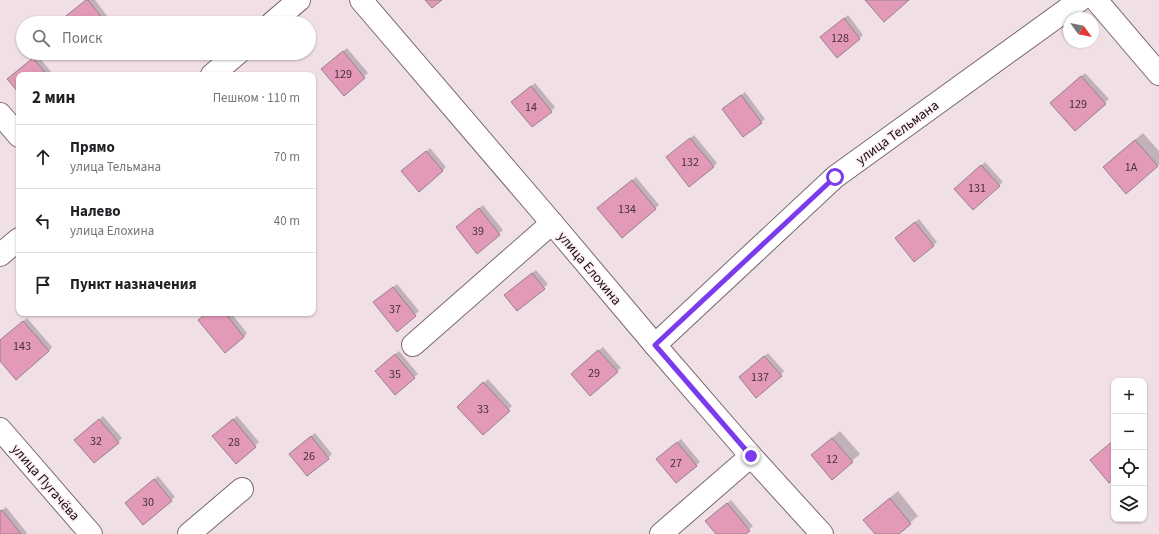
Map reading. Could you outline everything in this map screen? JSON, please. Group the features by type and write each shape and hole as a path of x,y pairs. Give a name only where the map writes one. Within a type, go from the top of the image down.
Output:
{"street":[{"path":"280,16 299,0"},
{"name":"улица Елохина","path":"361,0 655,345 751,456 822,534"},
{"name":"улица Тельмана","path":"655,345 835,177 1080,0"},
{"path":"1096,0 1159,74"},
{"path":"216,72 230,60"},
{"path":"0,114 16,133"},
{"path":"414,345 552,223"},
{"path":"0,255 16,242"},
{"name":"улица Пугачёва","path":"0,429 91,534"},
{"path":"661,534 751,456"},
{"path":"189,534 242,489"}],"building":[{"path":"88,0 101,16 66,16"},
{"path":"425,0 442,0 432,8"},
{"path":"865,0 909,0 884,22"},
{"path":"844,18 860,39 837,58 820,37"},
{"path":"343,51 365,78 344,96 321,69"},
{"path":"31,60 35,60 45,72 16,72 16,90 7,79"},
{"path":"1081,76 1106,104 1075,131 1050,103"},
{"path":"531,86 552,112 532,127 511,102"},
{"path":"741,95 762,123 743,137 722,109"},
{"path":"690,138 714,167 689,187 666,157"},
{"path":"1135,140 1158,166 1126,194 1103,167"},
{"path":"426,151 443,171 419,192 401,171"},
{"path":"981,165 1000,186 973,210 954,189"},
{"path":"632,180 656,209 622,238 597,208"},
{"path":"479,208 500,235 477,254 456,227"},
{"path":"915,222 934,246 914,262 895,238"},
{"path":"532,273 545,289 517,311 504,295"},
{"path":"393,287 416,316 397,332 373,302"},
{"path":"203,316 227,316 244,337 225,353 198,320"},
{"path":"23,321 49,351 16,380 0,361 0,340"},
{"path":"598,350 618,372 590,396 571,374"},
{"path":"395,354 415,378 395,395 375,371"},
{"path":"764,356 782,376 756,398 739,377"},
{"path":"483,382 510,411 483,435 457,407"},
{"path":"99,419 119,443 94,463 74,440"},
{"path":"233,419 256,447 236,464 212,436"},
{"path":"311,436 329,459 307,476 289,454"},
{"path":"832,438 853,462 832,480 811,455"},
{"path":"677,442 697,466 676,483 656,459"},
{"path":"1111,442 1111,481 1109,483 1090,460"},
{"path":"154,479 172,501 143,525 125,503"},
{"path":"890,498 911,524 899,534 875,534 863,520"},
{"path":"727,503 750,531 746,534 716,534 705,521"},
{"path":"2,510 21,534 0,534 0,511"}],"route":[{"path":"751,456 655,345 835,177"}]}
